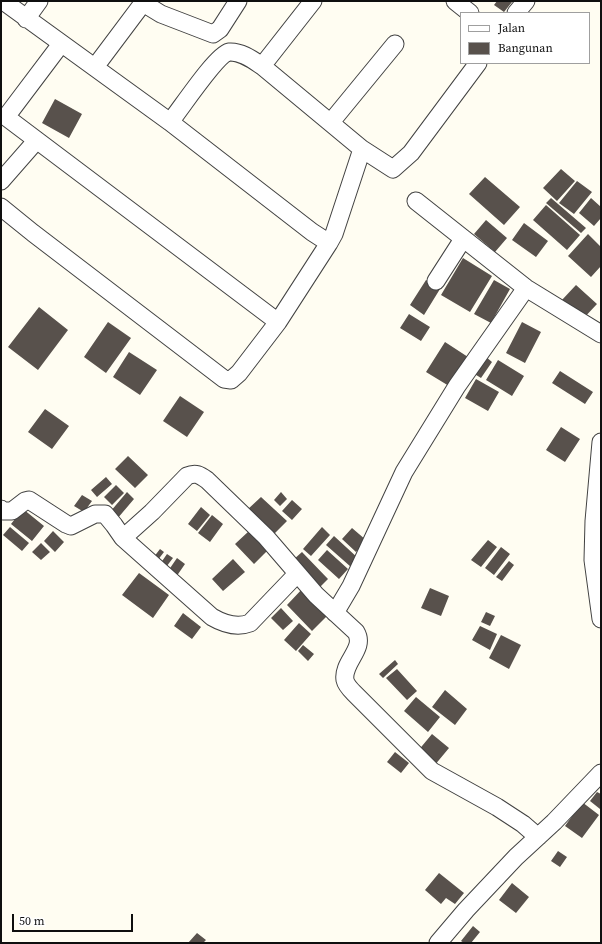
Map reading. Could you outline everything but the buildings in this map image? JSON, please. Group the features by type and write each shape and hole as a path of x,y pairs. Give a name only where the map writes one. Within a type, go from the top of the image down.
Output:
{"street":[{"path":"3,1 170,122 312,232 329,243"},
{"path":"26,18 39,1"},
{"path":"95,67 140,2 160,14 213,34 220,29 238,1"},
{"path":"262,66 313,1"},
{"path":"455,1 469,12"},
{"path":"517,12 526,1"},
{"path":"61,44 4,116 278,322"},
{"path":"331,122 395,44"},
{"path":"170,122 213,65 224,54 236,52 252,59 262,66 362,149 393,170 411,154 477,64"},
{"path":"1,181 36,141"},
{"path":"1,207 224,379 231,380 235,378 278,322 329,243 334,234 362,149"},
{"path":"416,201 462,239 526,288 601,334"},
{"path":"436,281 462,239"},
{"path":"335,613 351,586 404,472 456,386 526,288"},
{"path":"601,442 594,521 593,560 601,619"},
{"path":"123,538 152,512 187,476 199,474 208,480 266,537 297,574 335,613 350,626 359,637 359,644 346,668 345,680 354,693 432,771 497,807 523,824 538,837"},
{"path":"1,509 3,511 12,511 25,501 29,500 71,526 95,514 105,514 123,538 212,617 229,624 240,626 250,623 297,574"},
{"path":"438,943 466,910 511,862 538,837 601,773"}]}
